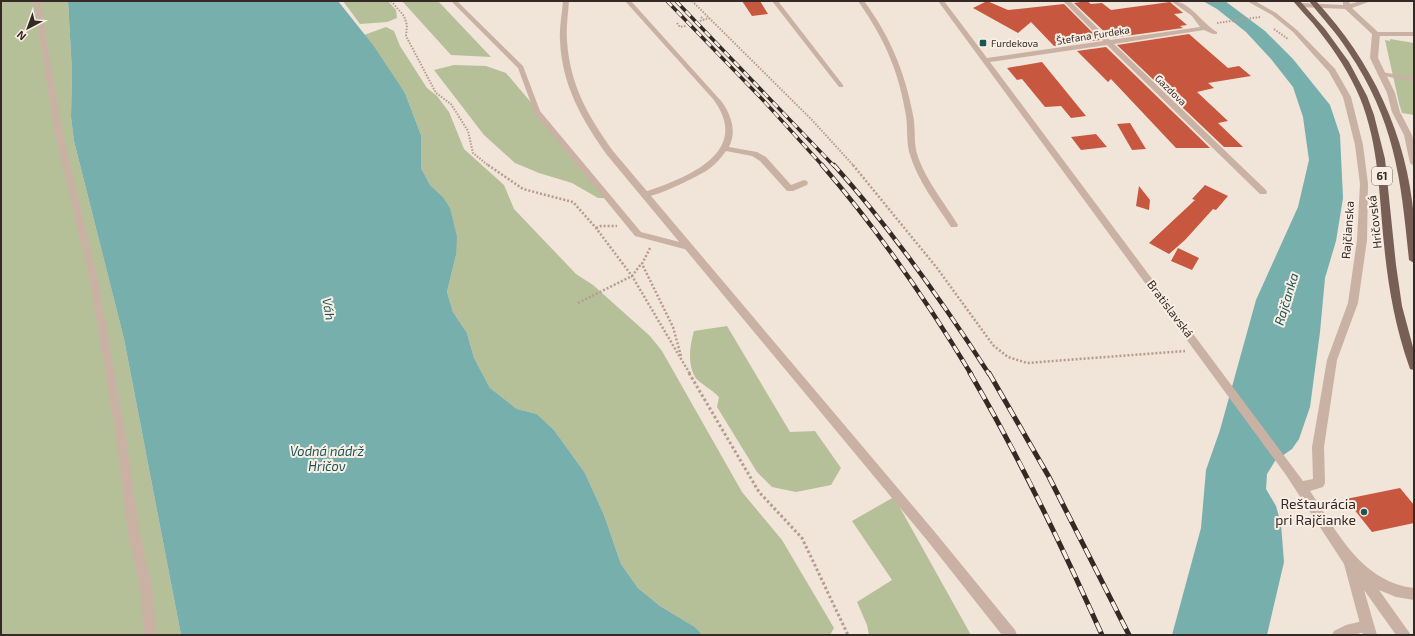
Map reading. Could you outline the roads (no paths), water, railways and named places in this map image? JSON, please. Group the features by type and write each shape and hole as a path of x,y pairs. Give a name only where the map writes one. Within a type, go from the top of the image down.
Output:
{"main road":[{"name":"Hričovská","path":"1298,3 1340,53 1357,83 1370,114 1379,150 1398,312 1414,366"},
{"name":"61","path":"1314,3 1353,53 1372,85 1390,126 1399,153 1414,260"}],"street":[{"path":"566,1 563,40 572,88 593,129 610,153 930,535 1010,635"},
{"name":"Bratislavská","path":"941,1 1302,487 1348,559 1367,575 1384,585 1396,590 1414,594"},
{"name":"Gazdova","path":"1066,1 1263,192"},
{"path":"1174,1 1194,15 1204,28 1215,33"},
{"name":"Rajčianska","path":"1250,1 1274,14 1295,31 1328,66 1341,85 1351,109 1359,145 1364,184 1362,240 1354,295 1332,360 1318,448 1320,483 1302,487"},
{"path":"1298,3 1347,4 1368,1"},
{"path":"1347,4 1376,34 1374,58 1391,93 1396,112 1408,135 1414,163"},
{"name":"Štefana Furdeka","path":"985,61 1204,28"},
{"path":"1348,559 1369,631"},
{"path":"1348,559 1404,635"}],"lane":[{"path":"37,1 58,130 94,281 121,437 135,540 146,586 150,635"},
{"path":"454,1 521,67 537,112 638,234 688,247"},
{"path":"628,1 721,105 729,122 729,135 724,148 717,158 698,173 646,195"},
{"path":"775,1 841,86"},
{"path":"861,1 875,20 896,58 904,86 914,155 929,188 954,224"},
{"path":"1376,34 1414,34"},
{"path":"1382,74 1414,80"},
{"path":"724,148 754,154 763,159 790,189 804,183"},
{"path":"1338,635 1346,631 1369,631"}],"water":[{"name":"Vodná nádrž Hričov","path":"68,1 338,1 373,45 405,93 421,135 421,168 430,185 442,196 450,208 457,237 456,255 447,292 453,312 467,333 474,358 490,388 517,409 537,414 554,430 585,473 604,515 621,564 638,588 660,606 695,627 703,635 181,635 124,339 74,141 71,117 72,72"},
{"name":"Rajčanka","path":"1203,1 1225,1 1265,31 1293,59 1330,105 1340,135 1343,198 1336,241 1325,278 1320,332 1310,407 1299,439 1292,449 1275,461 1267,474 1266,489 1276,506 1281,524 1284,562 1267,635 1172,635 1201,528 1206,470 1220,430 1256,300 1298,207 1309,160 1303,117 1293,87 1271,59 1246,32 1217,9"}],"railway":[{"path":"667,1 762,99 823,166"},
{"path":"676,1 834,166"},
{"path":"822,165 863,215 901,266 971,374"},
{"path":"834,165 916,266 989,374"},
{"path":"970,373 1040,502 1102,635"},
{"path":"989,373 1049,477 1129,635"}],"place":[{"name":"Furdekova","path":"983,43"},
{"name":"Reštaurácia pri Rajčianke","path":"1364,512"}],"water label":[{"name":"Váh","path":"329,309"}]}
